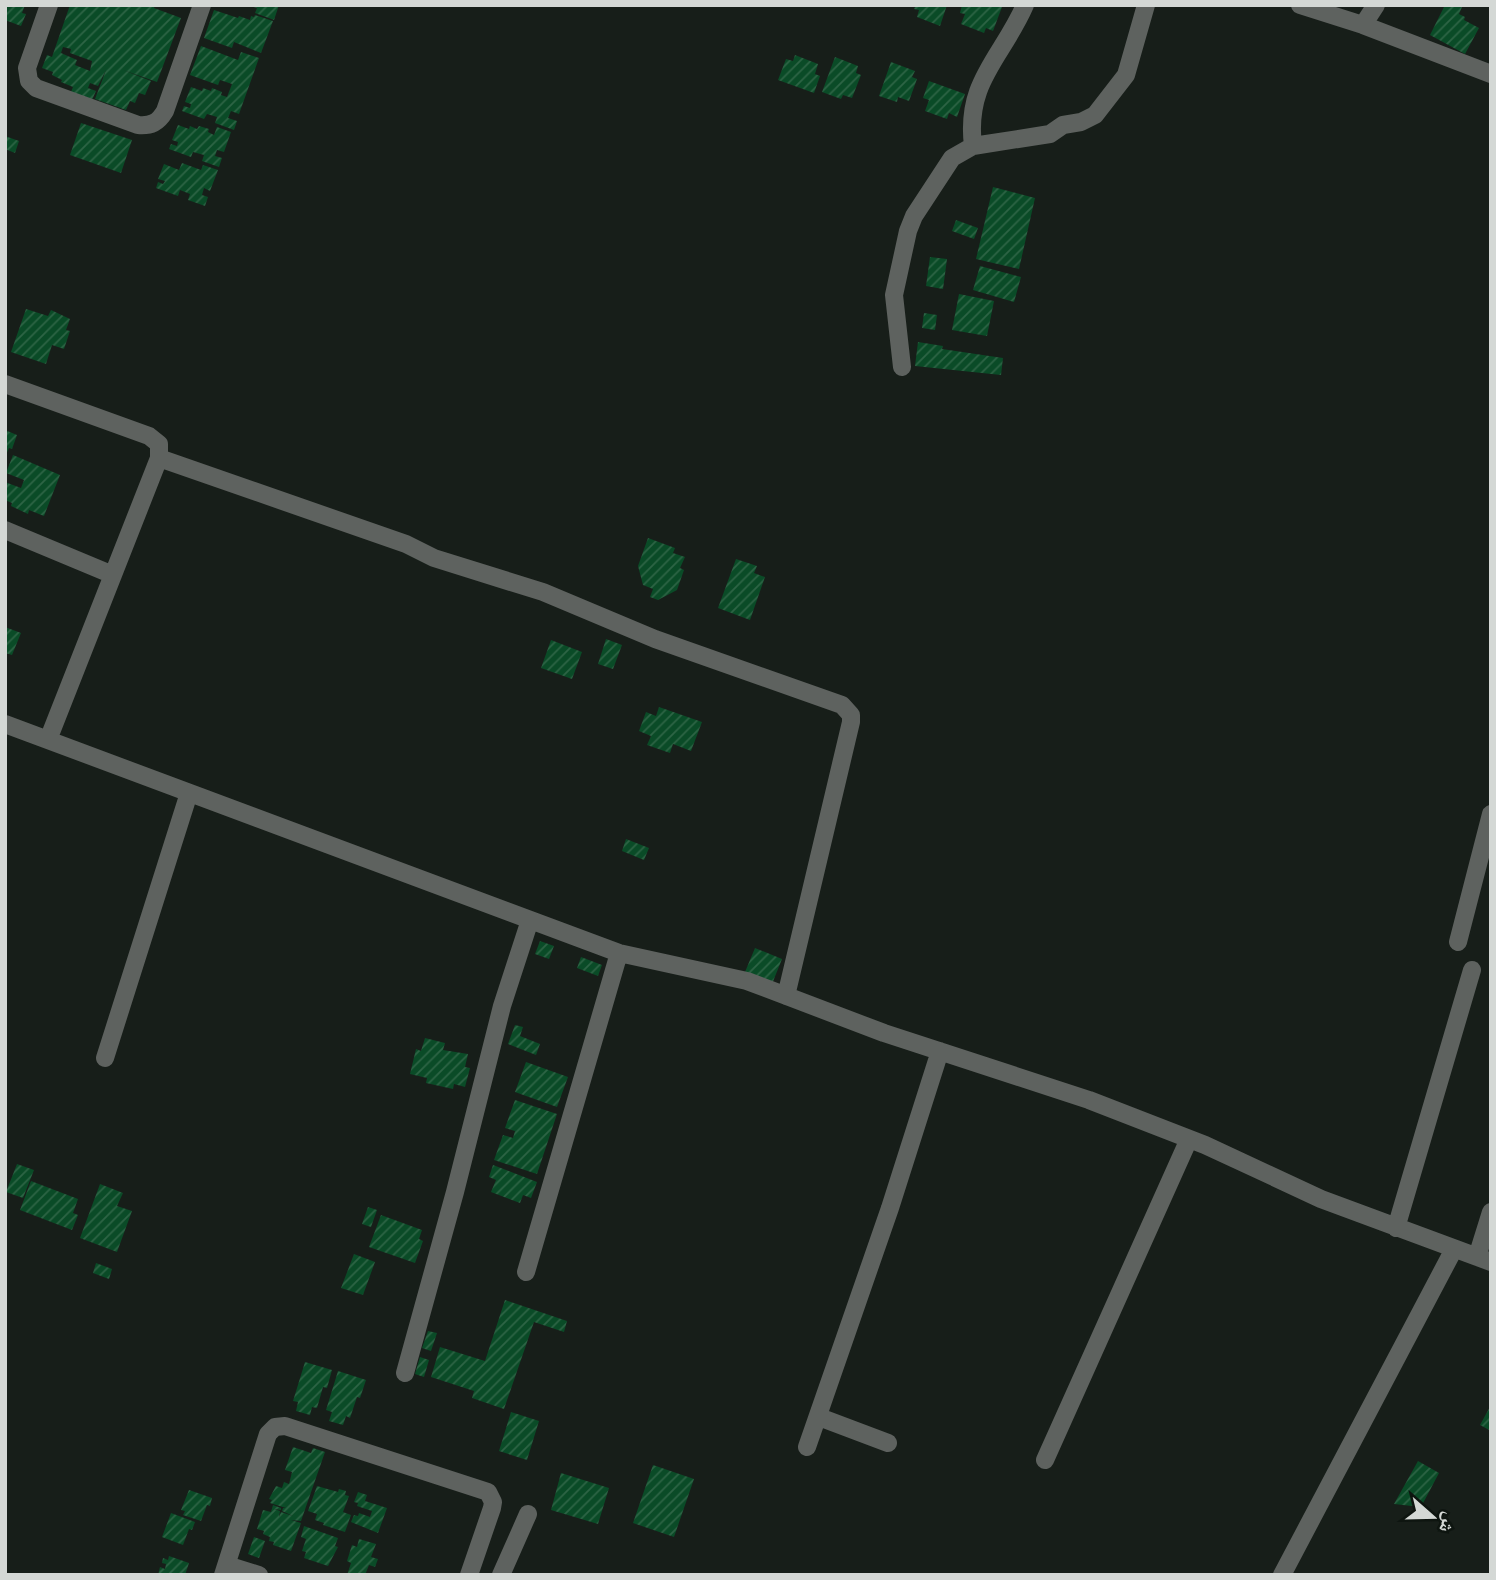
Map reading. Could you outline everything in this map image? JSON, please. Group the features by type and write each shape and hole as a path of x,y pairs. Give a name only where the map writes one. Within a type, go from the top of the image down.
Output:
{"street":[{"path":"49,5 27,68 29,81 36,88 146,126 155,123 165,111 202,5"},
{"path":"973,146 970,122 977,95 987,69 1025,5"},
{"path":"902,367 894,295 908,231 920,207 952,158 973,146 1050,134 1063,125 1095,115 1126,75 1146,5"},
{"path":"1300,5 1363,25 1491,74"},
{"path":"1363,25 1376,5"},
{"path":"5,384 149,436 159,444 159,458 48,740"},
{"path":"159,458 406,544 434,558 542,592 655,639 842,705 851,722 786,996"},
{"path":"5,530 113,575"},
{"path":"5,724 619,953 747,981 940,1051 1089,1100 1189,1139 1321,1199 1484,1259 1491,1212"},
{"path":"105,1058 189,793"},
{"path":"1458,942 1483,876 1491,814"},
{"path":"405,1373 502,1006 530,919"},
{"path":"526,1272 619,953"},
{"path":"1396,1228 1472,970"},
{"path":"807,1447 940,1051"},
{"path":"1045,1460 1189,1139"},
{"path":"1282,1575 1454,1249"},
{"path":"819,1417 888,1443"},
{"path":"259,1575 225,1570 268,1434 275,1427 285,1426 488,1492 493,1502 492,1508 469,1575"},
{"path":"501,1575 528,1514"}],"building":[{"path":"5,5 25,5 22,13 26,14 21,26 5,20"},
{"path":"70,5 155,5 154,8 181,18 157,82 123,70 151,81 145,95 139,93 135,103 130,101 126,110 95,99 106,70 98,86 90,83 88,88 96,91 92,100 71,92 73,87 61,82 62,80 52,75 53,72 42,68 47,55 52,57","holes":["63,47 71,49 70,53 92,61 90,71 75,65 77,60 61,53"]},
{"path":"279,5 274,20 255,13 257,8 251,6"},
{"path":"916,5 947,5 940,26 917,17 919,10 914,9"},
{"path":"962,5 1002,7 993,31 986,28 984,33 961,24 965,14 960,13"},
{"path":"1445,5 1462,7 1459,14 1479,28 1465,54 1430,35"},
{"path":"214,10 238,18 239,16 250,20 251,16 255,15 273,21 261,53 234,42 232,48 204,38"},
{"path":"201,46 238,60 241,52 259,58 239,114 231,111 228,118 237,121 234,130 215,123 217,117 207,114 204,119 182,111 184,106 190,108 191,104 185,102 191,87 202,91 203,88 211,91 212,88 227,97 232,84 220,80 218,85 190,75"},
{"path":"795,55 818,64 815,74 820,76 814,93 778,80 786,59 793,61"},
{"path":"835,57 858,66 856,73 861,75 852,98 843,95 841,99 822,92"},
{"path":"891,62 915,71 912,77 917,79 909,101 898,97 897,102 879,96"},
{"path":"929,81 965,94 957,117 949,113 947,119 925,111 929,100 923,98"},
{"path":"81,123 132,140 121,173 70,155"},
{"path":"178,125 189,129 190,126 197,129 199,126 209,129 208,132 214,135 217,127 231,132 224,152 217,150 215,156 222,158 219,167 202,161 204,155 193,152 191,157 169,149 171,144 177,146 178,142 172,140"},
{"path":"5,136 19,141 15,153 5,149"},
{"path":"182,163 201,170 203,165 218,170 210,191 204,188 202,195 208,197 205,206 188,200 190,194 180,190 178,196 156,188 158,182 163,184 165,181 158,179 164,164 179,170"},
{"path":"993,187 1035,198 1019,269 976,259"},
{"path":"956,220 978,228 974,239 952,231"},
{"path":"930,257 947,259 943,289 926,286"},
{"path":"980,266 1021,277 1014,302 973,290"},
{"path":"959,294 994,301 987,336 952,330"},
{"path":"26,309 48,316 51,310 70,319 66,330 70,331 64,349 52,345 46,364 11,352"},
{"path":"924,313 937,315 935,330 922,328"},
{"path":"918,342 943,346 942,349 1003,358 1001,375 915,366"},
{"path":"5,430 17,435 12,449 9,448 5,457"},
{"path":"13,455 60,475 44,516 29,510 28,514 5,500 5,482 21,488 24,480 6,473"},
{"path":"648,538 675,548 673,553 685,557 680,568 684,570 677,590 658,600 650,597 653,589 643,585 638,566"},
{"path":"736,559 757,566 754,573 765,577 750,620 718,608"},
{"path":"5,627 21,633 12,655 5,653"},
{"path":"606,639 622,645 613,669 598,664"},
{"path":"551,640 582,652 572,679 541,668"},
{"path":"659,707 702,722 691,751 673,744 670,753 647,745 651,736 639,731 646,712 656,716"},
{"path":"626,839 649,848 644,860 622,851"},
{"path":"540,941 554,946 549,959 535,954"},
{"path":"755,948 782,959 772,984 745,972"},
{"path":"581,957 602,965 598,976 577,968"},
{"path":"515,1025 523,1027 520,1036 540,1044 536,1055 508,1044"},
{"path":"425,1038 445,1043 443,1050 468,1054 465,1067 470,1068 465,1087 454,1084 453,1089 426,1083 427,1078 410,1074 416,1049 421,1051"},
{"path":"526,1062 568,1077 557,1107 515,1092"},
{"path":"515,1100 557,1114 537,1174 494,1160 503,1135 513,1138 515,1131 505,1128"},
{"path":"17,1164 34,1170 23,1198 6,1192"},
{"path":"493,1165 537,1182 531,1198 523,1195 520,1203 491,1192 496,1180 489,1177"},
{"path":"31,1181 78,1199 73,1213 78,1215 72,1230 20,1210"},
{"path":"100,1184 123,1193 117,1206 132,1211 117,1252 80,1238"},
{"path":"368,1207 377,1210 371,1227 362,1224"},
{"path":"381,1215 422,1230 419,1239 423,1241 415,1263 369,1247"},
{"path":"354,1254 375,1262 363,1295 341,1288"},
{"path":"96,1263 112,1269 109,1279 93,1273"},
{"path":"505,1300 567,1321 564,1332 534,1322 504,1409 472,1398 474,1391 431,1377 440,1347 485,1361"},
{"path":"428,1331 437,1333 431,1351 422,1348"},
{"path":"420,1357 429,1360 424,1377 415,1374"},
{"path":"305,1362 332,1370 327,1388 323,1387 317,1408 312,1407 310,1415 296,1411 298,1402 293,1401"},
{"path":"338,1371 366,1380 350,1418 346,1416 343,1425 329,1421 332,1412 326,1410"},
{"path":"1491,1405 1491,1431 1480,1425"},
{"path":"511,1412 539,1421 527,1460 499,1451"},
{"path":"293,1447 311,1453 313,1448 325,1452 301,1521 291,1520 301,1523 291,1551 273,1545 274,1542 269,1541 270,1537 263,1534 264,1531 257,1529 263,1510 271,1512 273,1505 281,1508 274,1509 280,1511 279,1517 281,1512 293,1516 282,1511 286,1508 270,1503 272,1500 269,1499 276,1486 282,1488 284,1482 289,1484 292,1472 285,1470"},
{"path":"1418,1461 1439,1473 1421,1507 1394,1504"},
{"path":"653,1465 694,1479 674,1537 633,1523"},
{"path":"561,1473 609,1488 598,1524 551,1510"},
{"path":"317,1486 338,1492 339,1489 346,1491 345,1495 349,1496 343,1512 351,1515 345,1532 323,1525 324,1523 315,1520 317,1514 308,1511"},
{"path":"189,1490 212,1498 201,1521 183,1515 185,1511 181,1510"},
{"path":"358,1492 367,1495 365,1501 387,1508 378,1533 351,1522 354,1515 358,1516 359,1513 370,1517 372,1511 357,1506 358,1503 354,1502"},
{"path":"171,1513 195,1522 183,1545 162,1537"},
{"path":"304,1526 338,1538 335,1546 338,1547 328,1566 304,1558 306,1552 302,1551 306,1539 301,1537"},
{"path":"254,1537 265,1541 259,1558 248,1554"},
{"path":"359,1539 376,1544 371,1557 378,1559 375,1567 369,1565 365,1575 347,1575 351,1563 347,1561 352,1545 357,1547"},
{"path":"169,1556 189,1563 185,1575 158,1575 160,1567 165,1569 163,1558 168,1560"}]}
